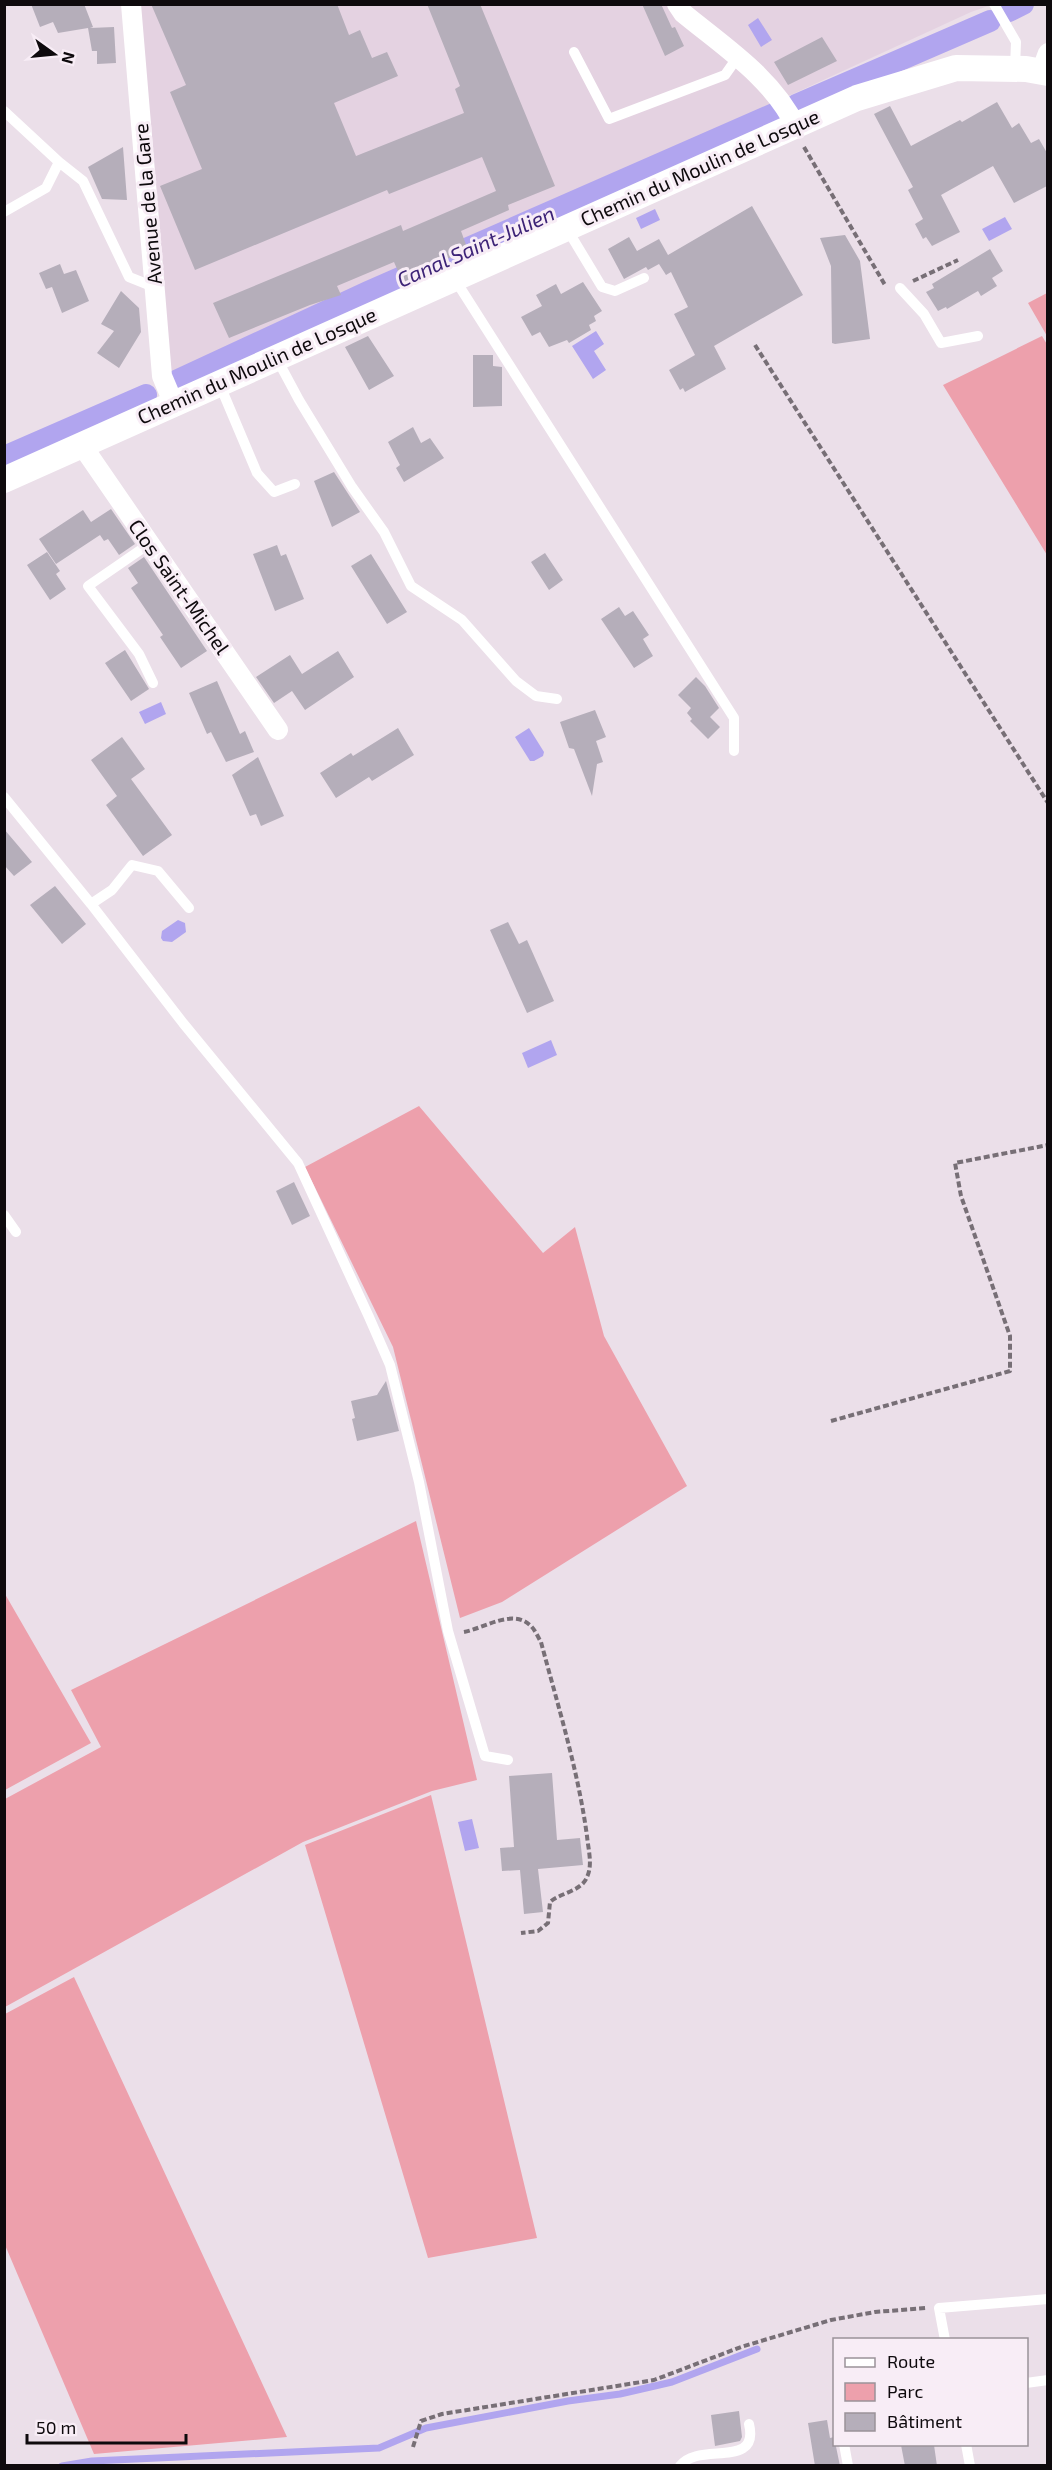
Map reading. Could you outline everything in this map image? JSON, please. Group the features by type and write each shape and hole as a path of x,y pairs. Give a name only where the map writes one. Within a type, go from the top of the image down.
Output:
{"street":[{"name":"Avenue de la Gare","path":"131,4 162,376 173,402"},
{"path":"677,4 683,13 781,99 794,123"},
{"name":"Chemin du Moulin de Losque","path":"4,480 794,123 857,98 956,68 1015,69 1045,66"},
{"name":"Clos Saint-Michel","path":"81,444 278,730"}],"lane":[{"path":"994,4 1016,42 1015,69"},
{"path":"574,52 609,119 725,75 737,58"},
{"path":"4,111 83,181 129,277 154,287"},
{"path":"4,212 46,188 59,162"},
{"path":"566,227 602,287 615,291 644,278"},
{"path":"454,277 734,718 734,751"},
{"path":"900,288 924,314 941,343 978,336"},
{"path":"276,357 299,400 352,487 384,532 411,586 462,620 516,681 536,696 557,699"},
{"path":"219,383 257,473 274,492 295,484"},
{"path":"149,543 88,586 139,654 153,683"},
{"path":"4,797 91,903 183,1023 298,1163 390,1365 419,1482 448,1631 485,1756 508,1760"},
{"path":"91,903 112,890 132,865 158,871 189,908"},
{"path":"4,1215 16,1232"},
{"path":"945,2338 939,2307 1047,2299"},
{"path":"1028,2384 1047,2379"},
{"path":"680,2466 682,2462 697,2456 736,2454 746,2448 752,2436 748,2424"},
{"path":"844,2446 848,2466"},
{"path":"966,2446 970,2466"}],"path":[{"path":"794,123 803,146 890,292 958,260"},
{"path":"755,345 1047,803"},
{"path":"831,1421 1010,1371 1010,1336 961,1196 955,1163 1047,1145"},
{"path":"448,1631 475,1630 507,1618 518,1618 531,1626 541,1642 579,1786 590,1858 588,1877 580,1887 558,1894 550,1902 548,1923 538,1931 522,1933"},
{"path":"413,2447 421,2421 442,2414 654,2380 741,2347 831,2320 906,2309 939,2307"}],"shaded area":[{"path":"139,5 991,5 971,12 650,160 171,373"},
{"path":"758,18 772,40 761,47 748,25"},
{"path":"655,209 660,220 641,229 636,218"},
{"path":"1005,217 1012,229 989,241 982,229"},
{"path":"596,331 604,344 594,351 606,370 593,379 572,346"},
{"path":"161,702 166,714 145,724 139,712"},
{"path":"529,728 544,752 543,756 534,761 530,761 515,737"},
{"path":"178,920 185,923 186,932 172,942 163,941 162,931"},
{"path":"551,1040 557,1055 528,1068 522,1053"},
{"path":"472,1819 479,1848 465,1851 458,1822"}],"green space":[{"path":"1047,293 1047,336 1028,303"},
{"path":"1042,336 1048,346 1047,555 943,385"},
{"path":"419,1106 543,1253 575,1227 604,1336 687,1486 502,1602 460,1618 393,1347 305,1167"},
{"path":"416,1521 477,1780 432,1791 303,1842 5,2007 5,1799 101,1747 71,1690"},
{"path":"5,1594 91,1743 4,1790"},
{"path":"431,1795 537,2238 428,2258 305,1845"},
{"path":"74,1977 287,2437 94,2454 5,2245 5,2014"}],"building":[{"path":"31,4 84,4 93,27 90,28 114,27 116,63 97,64 97,51 92,51 88,28 58,33 53,22 40,27"},
{"path":"151,4 337,4 349,35 360,30 372,58 387,52 398,76 334,103 356,156 464,113 455,89 460,86 427,4 480,4 555,186 508,205 509,210 461,231 468,250 416,272 419,278 404,285 394,262 337,286 341,295 229,338 213,303 401,225 403,231 496,191 482,157 389,194 387,190 195,270 160,186 202,169 170,92 186,85"},
{"path":"642,4 661,4 672,28 675,27 684,46 665,56"},
{"path":"822,37 837,61 788,85 774,62"},
{"path":"997,102 1012,128 1019,123 1031,143 1039,139 1047,153 1047,186 1014,203 993,166 941,195 960,232 932,246 926,237 923,239 915,224 923,219 908,190 913,187 874,114 890,106 911,146 960,120 962,122"},
{"path":"123,147 127,200 102,199 88,167"},
{"path":"752,206 803,295 714,346 726,369 685,392 683,388 680,390 669,370 695,355 674,314 688,307 671,272 666,275 659,264 648,270 646,267 624,279 608,249 629,237 637,251 659,239 668,255"},
{"path":"845,235 860,261 870,339 835,344 832,343 831,266 820,238"},
{"path":"990,249 1003,271 992,278 997,286 981,296 978,291 947,309 946,307 938,311 926,292 934,288 932,284"},
{"path":"60,264 64,274 76,270 89,301 62,313 52,287 46,289 39,273"},
{"path":"583,282 602,311 594,316 596,321 589,325 591,330 569,343 567,340 549,347 540,332 532,336 521,317 542,306 536,295 556,284 561,294"},
{"path":"121,291 139,308 141,332 119,368 97,353 114,331 101,324"},
{"path":"368,336 394,376 369,390 345,347"},
{"path":"473,355 493,355 493,366 502,367 502,406 473,407"},
{"path":"413,427 421,443 430,438 444,458 404,482 396,468 400,465 388,442"},
{"path":"334,472 360,512 332,527 314,481"},
{"path":"111,509 135,544 119,555 108,539 104,541 100,535 56,564 39,539 83,510 91,522"},
{"path":"277,545 281,556 286,554 304,599 275,611 253,554"},
{"path":"47,552 60,571 56,574 66,589 50,600 27,565"},
{"path":"545,553 563,580 549,590 531,562"},
{"path":"371,554 407,612 387,624 351,566"},
{"path":"144,557 207,651 181,668 160,637 163,635 131,588 138,583 128,568"},
{"path":"619,607 625,616 633,611 649,635 643,639 653,656 634,668 601,619"},
{"path":"125,650 149,689 131,701 105,663"},
{"path":"338,651 354,677 305,710 292,691 274,703 256,677 290,655 302,674"},
{"path":"696,677 705,686 719,708 710,717 720,727 708,739 690,721 692,719 687,713 691,708 678,695"},
{"path":"217,681 240,734 245,731 254,752 226,762 211,732 207,734 189,693"},
{"path":"595,710 606,737 596,741 603,762 597,764 592,796 574,749 569,748 560,722"},
{"path":"398,728 414,755 372,781 369,777 336,798 320,773 351,753 353,756"},
{"path":"122,737 145,769 131,779 172,835 143,856 106,805 117,796 91,760"},
{"path":"258,757 284,816 261,826 256,814 250,816 232,775"},
{"path":"4,829 32,862 14,876 4,865"},
{"path":"55,886 86,924 62,944 30,905"},
{"path":"508,922 519,944 527,940 554,1001 527,1013 490,930"},
{"path":"294,1182 310,1216 292,1225 276,1191"},
{"path":"386,1381 399,1431 357,1441 351,1401 377,1395"},
{"path":"552,1773 557,1840 580,1838 583,1865 538,1869 543,1912 524,1914 520,1870 502,1871 500,1848 514,1847 509,1776"},
{"path":"739,2411 742,2437 740,2441 715,2446 711,2415"},
{"path":"827,2420 830,2438 833,2437 833,2446 836,2446 840,2466 815,2466 808,2423"},
{"path":"901,2446 934,2446 937,2466 905,2466"}],"waterway":[{"name":"Canal Saint-Julien","path":"1009,11 1023,4"},
{"name":"Canal Saint-Julien","path":"796,105 990,21"},
{"name":"Canal Saint-Julien","path":"176,381 368,292 776,113"},
{"name":"Canal Saint-Julien","path":"4,457 146,395"},
{"path":"62,2466 92,2461 379,2448 426,2428 568,2401 620,2394 672,2382 757,2349"}]}
